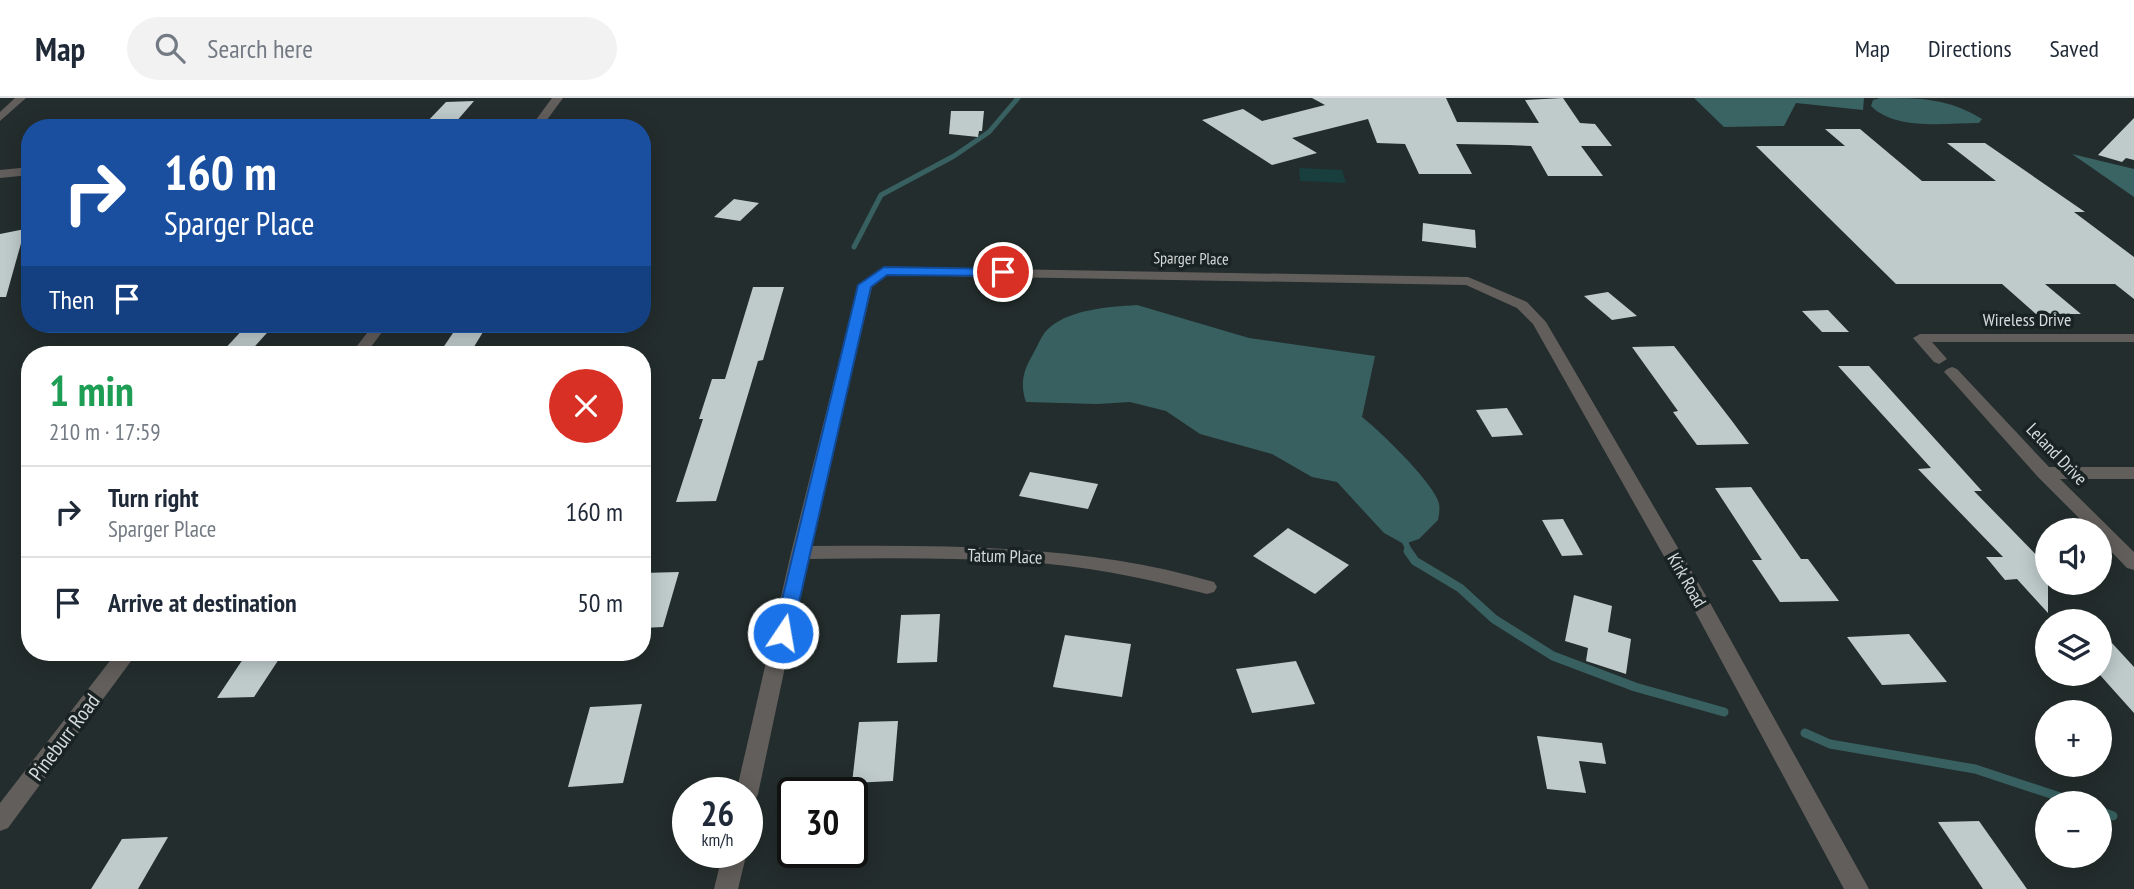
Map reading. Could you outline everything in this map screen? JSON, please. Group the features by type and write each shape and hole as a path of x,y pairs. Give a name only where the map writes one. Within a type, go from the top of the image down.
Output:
{"street":[{"path":"0,118 21,98"},
{"path":"542,119 558,98"},
{"path":"0,174 21,171"},
{"name":"Sparger Place","path":"800,553 865,285 884,271 1433,279 1468,281 1494,292"},
{"name":"Kirk Road","path":"1494,292 1522,305 1539,322 1702,606 1857,889"},
{"name":"Wireless Drive","path":"1920,338 2134,338"},
{"name":"Leland Drive","path":"1920,338 2044,473 2134,563"},
{"path":"2044,473 2134,473"},
{"name":"Tatum Place","path":"800,553 882,552 1049,558 1147,572 1207,587"},
{"path":"751,777 800,553"},
{"name":"Pineburr Road","path":"0,821 121,661"},
{"path":"726,889 731,868"}],"shaded area":[{"path":"1694,98 1864,98 1863,110 1796,103 1784,126 1724,127"},
{"path":"1909,98 1945,103 1982,119 1979,123 1907,122 1881,114 1871,106 1873,100"},
{"path":"2072,154 2134,169 2134,197"},
{"path":"1299,168 1342,170 1346,183 1300,181"},
{"path":"1137,305 1249,338 1375,356 1362,417 1393,445 1428,484 1439,504 1438,520 1419,539 1404,544 1384,533 1337,482 1312,477 1272,454 1200,434 1166,411 1130,402 1026,402 1023,390 1025,373 1045,332 1054,324 1064,318 1101,308"}],"building":[{"path":"1312,98 1446,98 1457,122 1539,123 1525,100 1563,98 1580,123 1595,124 1612,146 1581,146 1603,176 1548,176 1531,146 1456,144 1472,174 1419,174 1405,144 1377,143 1368,119 1292,138 1317,153 1272,165 1202,120 1243,109 1262,121 1325,105"},
{"path":"474,101 458,119 430,119 446,102"},
{"path":"951,111 984,111 982,131 979,131 978,137 949,134"},
{"path":"2134,118 2134,160 2126,158 2122,162 2098,155"},
{"path":"1825,129 1860,129 1922,181 1996,181 1947,143 1985,143 2085,212 2074,212 2134,257 2134,299 2115,284 2045,284 2081,314 2036,314 2002,284 1896,284 1756,146 1845,146"},
{"path":"734,199 759,203 740,221 714,217"},
{"path":"1423,223 1475,230 1476,248 1422,241"},
{"path":"21,230 21,243 6,297 0,297 0,234"},
{"path":"753,287 784,287 763,360 758,361 716,501 676,502 703,419 699,419 712,379 725,379"},
{"path":"1608,292 1637,316 1612,320 1584,296"},
{"path":"1828,310 1849,332 1822,332 1802,311"},
{"path":"240,333 267,333 255,346 227,346"},
{"path":"453,333 482,333 474,346 444,346"},
{"path":"1674,346 1749,444 1697,445 1673,412 1678,411 1632,347"},
{"path":"1838,366 1869,366 1982,491 1974,491 2035,554 2035,595 2048,595 2048,609 2044,609 2017,579 2005,580 1986,557 2003,557 1918,469 1931,468"},
{"path":"1507,408 1523,435 1492,437 1476,410"},
{"path":"1030,472 1098,484 1088,509 1019,496"},
{"path":"1751,487 1801,559 1808,559 1839,601 1780,602 1752,560 1762,560 1715,488"},
{"path":"1563,519 1583,555 1562,556 1542,520"},
{"path":"1288,528 1349,565 1315,594 1253,556"},
{"path":"679,572 663,627 651,628 651,573"},
{"path":"1574,595 1612,606 1608,632 1631,639 1626,674 1586,661 1588,648 1565,641"},
{"path":"940,614 937,662 897,663 901,615"},
{"path":"1909,634 1947,682 1882,685 1847,637"},
{"path":"1065,635 1131,644 1122,697 1053,687"},
{"path":"2112,643 2134,667 2134,713 2110,686 2112,686"},
{"path":"242,661 278,661 254,697 217,698"},
{"path":"1296,661 1315,704 1252,713 1236,669"},
{"path":"642,704 623,783 568,787 590,707"},
{"path":"898,721 893,781 868,782 868,777 853,777 859,722"},
{"path":"1537,736 1602,743 1606,764 1579,761 1586,793 1547,789"},
{"path":"1979,821 2027,889 1983,889 1938,822"},
{"path":"168,837 138,889 91,889 122,839"}],"waterway":[{"path":"854,247 881,195 954,156 989,132 1018,98"},
{"path":"1402,535 1410,553"},
{"path":"1408,551 1415,561 1460,588 1494,619 1553,656 1635,687 1724,712"},
{"path":"1805,733 1830,744 1975,769 2042,791"}],"route":[{"path":"783,633 865,285 884,271 1003,272"}]}
